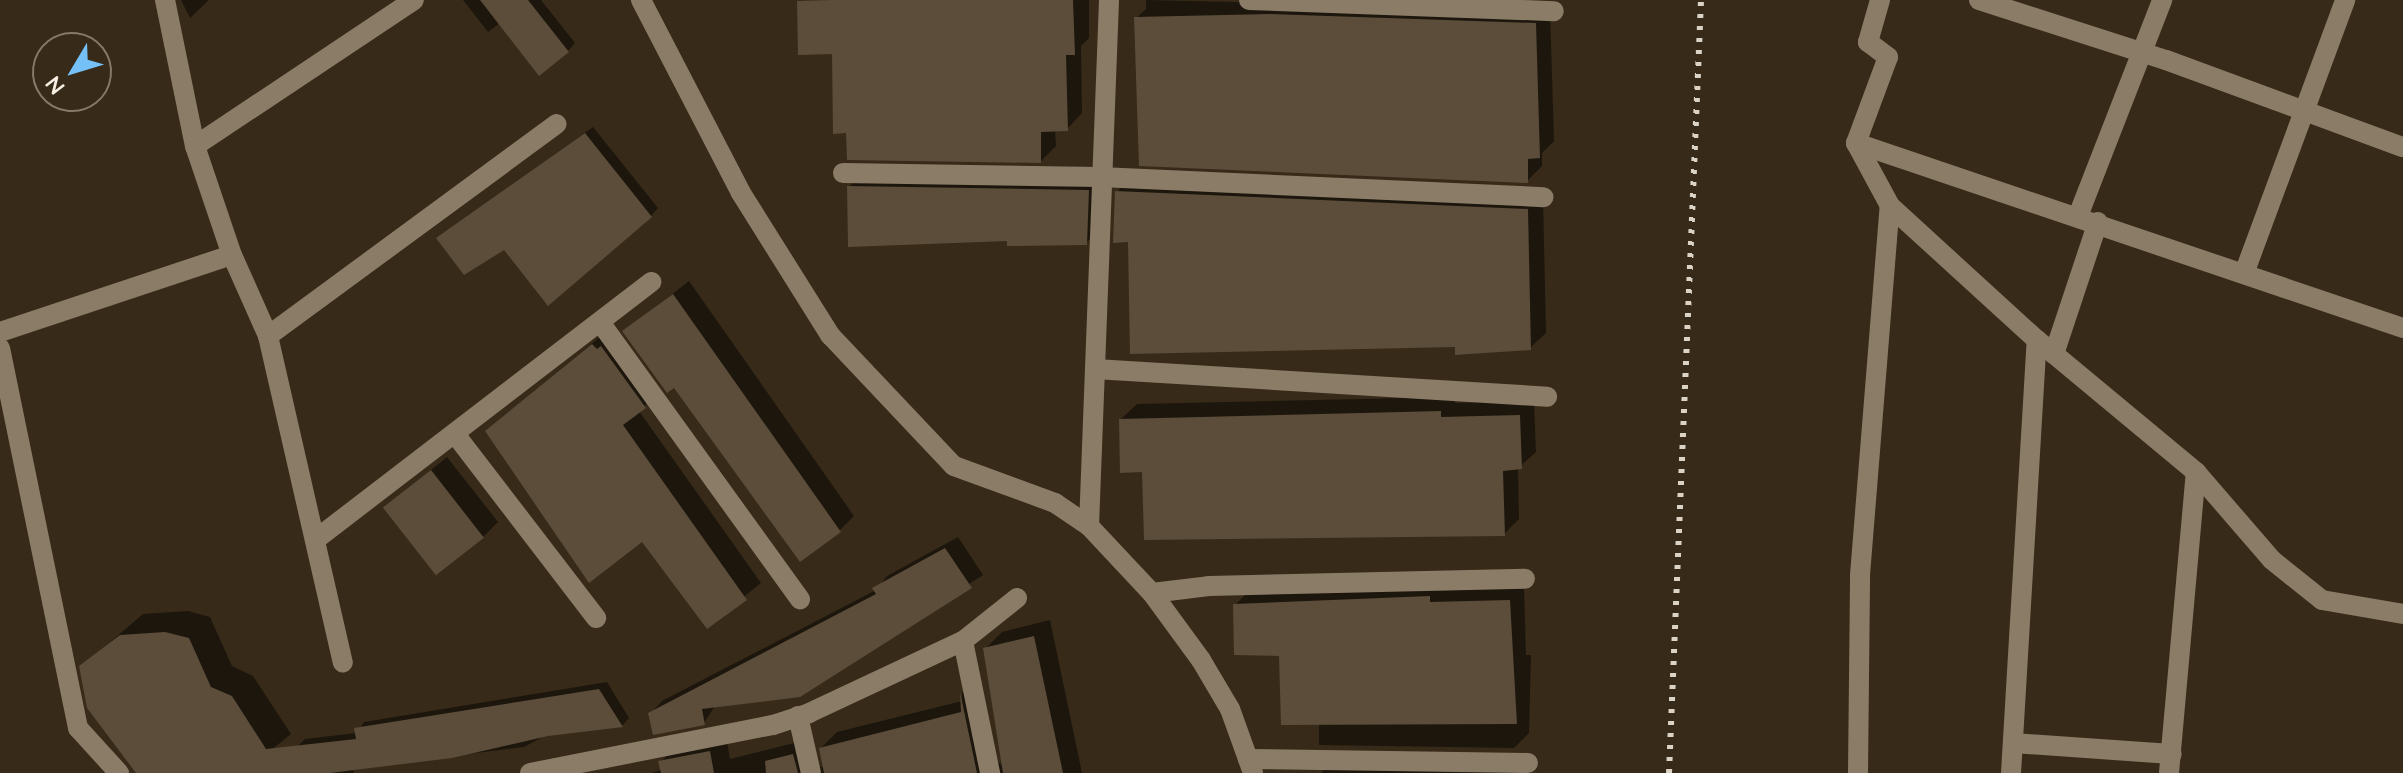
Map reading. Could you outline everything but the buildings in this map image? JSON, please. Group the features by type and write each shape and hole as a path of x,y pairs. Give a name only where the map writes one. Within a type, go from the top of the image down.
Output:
{"street":[{"path":"165,0 195,146 232,255 268,336 343,663"},
{"path":"195,146 414,0"},
{"path":"641,0 741,193 830,335 954,466 1055,503 1089,526 1152,593 1230,709 1251,766 1528,763"},
{"path":"1089,526 1109,0"},
{"path":"1249,0 1554,11"},
{"path":"1880,0 1868,42 1888,57 1856,143 1890,206 2037,340 2196,472 2272,560 2322,600 2403,614"},
{"path":"1979,0 2143,53 2403,147"},
{"path":"2078,216 2162,0"},
{"path":"2245,271 2307,112 2345,0"},
{"path":"268,336 557,124"},
{"path":"1856,143 2245,271 2403,328"},
{"path":"843,173 1100,177 1544,197"},
{"path":"1858,773 1860,575 1890,206"},
{"path":"2054,354 2098,222"},
{"path":"0,332 232,255"},
{"path":"315,540 651,282"},
{"path":"600,322 800,599"},
{"path":"2011,773 2037,340"},
{"path":"0,348 78,728 119,773"},
{"path":"1095,369 1547,397"},
{"path":"455,434 596,618"},
{"path":"2013,743 2170,763 2196,472"},
{"path":"1152,593 1209,586 1525,579"},
{"path":"530,773 628,764 798,716 963,641 1017,598"},
{"path":"963,641 990,773"},
{"path":"798,716 811,773"}],"railway":[{"path":"1669,773 1701,0"}]}
